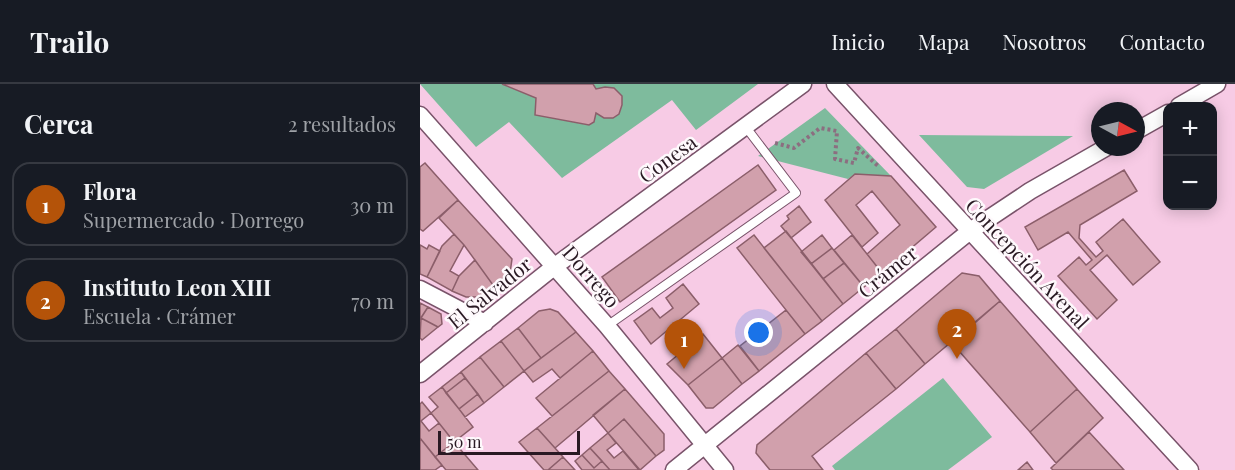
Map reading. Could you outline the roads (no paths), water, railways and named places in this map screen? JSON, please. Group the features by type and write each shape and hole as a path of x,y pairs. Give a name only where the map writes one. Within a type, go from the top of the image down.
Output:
{"street":[{"name":"Conesa","path":"555,266 803,84"},
{"name":"Concepción Arenal","path":"835,84 1190,470"},
{"path":"1186,102 1217,84"},
{"name":"Dorrego","path":"420,115 608,326 725,470"},
{"path":"1145,126 1163,115"},
{"name":"Crámer","path":"674,470 970,231 1030,191 1091,156"},
{"name":"El Salvador","path":"420,374 555,266"},
{"path":"420,289 485,323"}],"lane":[{"path":"608,326 796,193 751,122"}],"place":[{"name":"Instituto Leon XIII","path":"957,359"},
{"name":"Flora","path":"684,369"}]}
